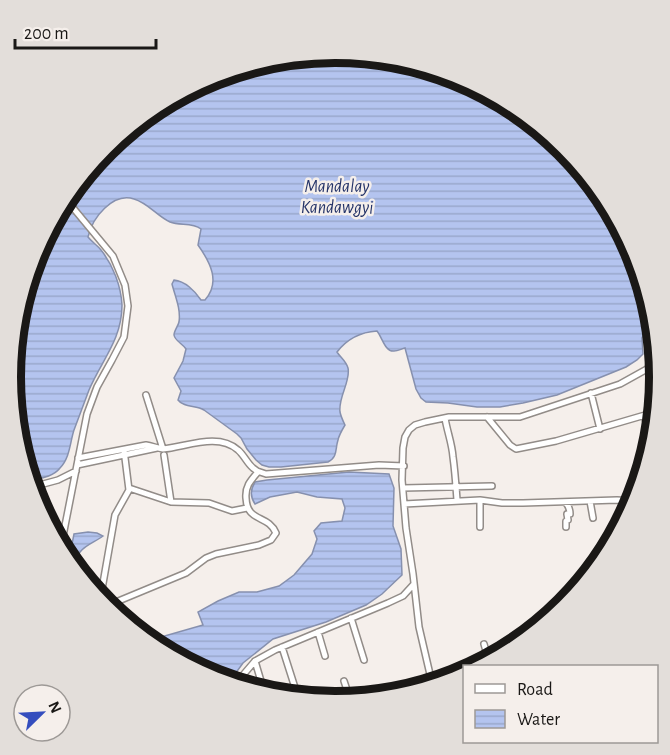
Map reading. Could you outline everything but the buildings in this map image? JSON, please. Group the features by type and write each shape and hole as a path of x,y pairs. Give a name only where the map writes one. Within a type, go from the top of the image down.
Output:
{"street":[{"path":"63,535 87,414 92,398 123,337 128,317 125,285 113,256 72,206"},
{"path":"431,677 419,627 404,504 403,448 409,430 425,422 445,418 519,417 627,380 648,367"},
{"path":"591,393 600,429"},
{"path":"146,395 161,451 171,502"},
{"path":"487,417 516,449 556,441 644,416 646,421"},
{"path":"445,418 453,456 457,500"},
{"path":"78,459 161,451 202,442 221,442 235,447 258,472 271,474 379,465 404,466"},
{"path":"40,485 58,480 77,468 124,453"},
{"path":"102,588 115,515 121,502 129,493 124,453"},
{"path":"115,602 186,573 206,558 216,554 259,545 271,540 276,533 273,528 247,508 247,487 258,472"},
{"path":"403,489 492,486"},
{"path":"129,488 171,502 209,504 232,511 247,508"},
{"path":"404,504 457,500 502,503 624,501"},
{"path":"480,500 480,527"},
{"path":"590,501 592,518"},
{"path":"566,502 570,511 570,514 567,514 566,526"},
{"path":"241,677 255,661 282,646 403,596 414,584"},
{"path":"351,618 364,660"},
{"path":"318,632 325,656"},
{"path":"484,644 486,652"},
{"path":"282,646 295,689"},
{"path":"255,661 261,682"},
{"path":"344,681 347,691"}],"water":[{"name":"Mandalay Kandawgyi","path":"335,63 376,66 416,74 455,87 509,116 557,155 596,203 625,257 638,296 645,333 642,338 643,354 626,367 557,395 523,403 500,407 477,407 426,402 416,389 405,348 391,351 386,347 377,331 365,333 350,340 337,352 346,363 348,378 340,406 340,414 345,425 339,436 333,458 328,462 269,467 256,460 237,434 204,410 183,404 178,400 181,391 174,378 183,361 186,349 174,335 179,317 172,284 174,280 186,284 201,300 205,300 210,293 212,272 198,245 201,229 170,222 144,203 134,199 119,199 111,203 99,215 88,237 105,256 118,283 122,305 119,329 89,390 74,430 68,455 57,471 38,479 27,439 21,378 27,316 45,257 74,203 113,155 161,116 215,87 254,74 294,66"},
{"path":"349,472 389,474 394,488 393,526 401,549 402,575 366,605 326,622 273,639 243,663 234,675 196,659 159,638 203,625 198,612 218,601 239,592 257,592 279,586 294,575 312,554 317,539 314,531 321,523 342,521 345,508 342,499 317,497 297,492 270,497 255,504 251,493 255,482"},
{"path":"88,532 103,536 86,546 77,557 71,548 74,534"}]}
